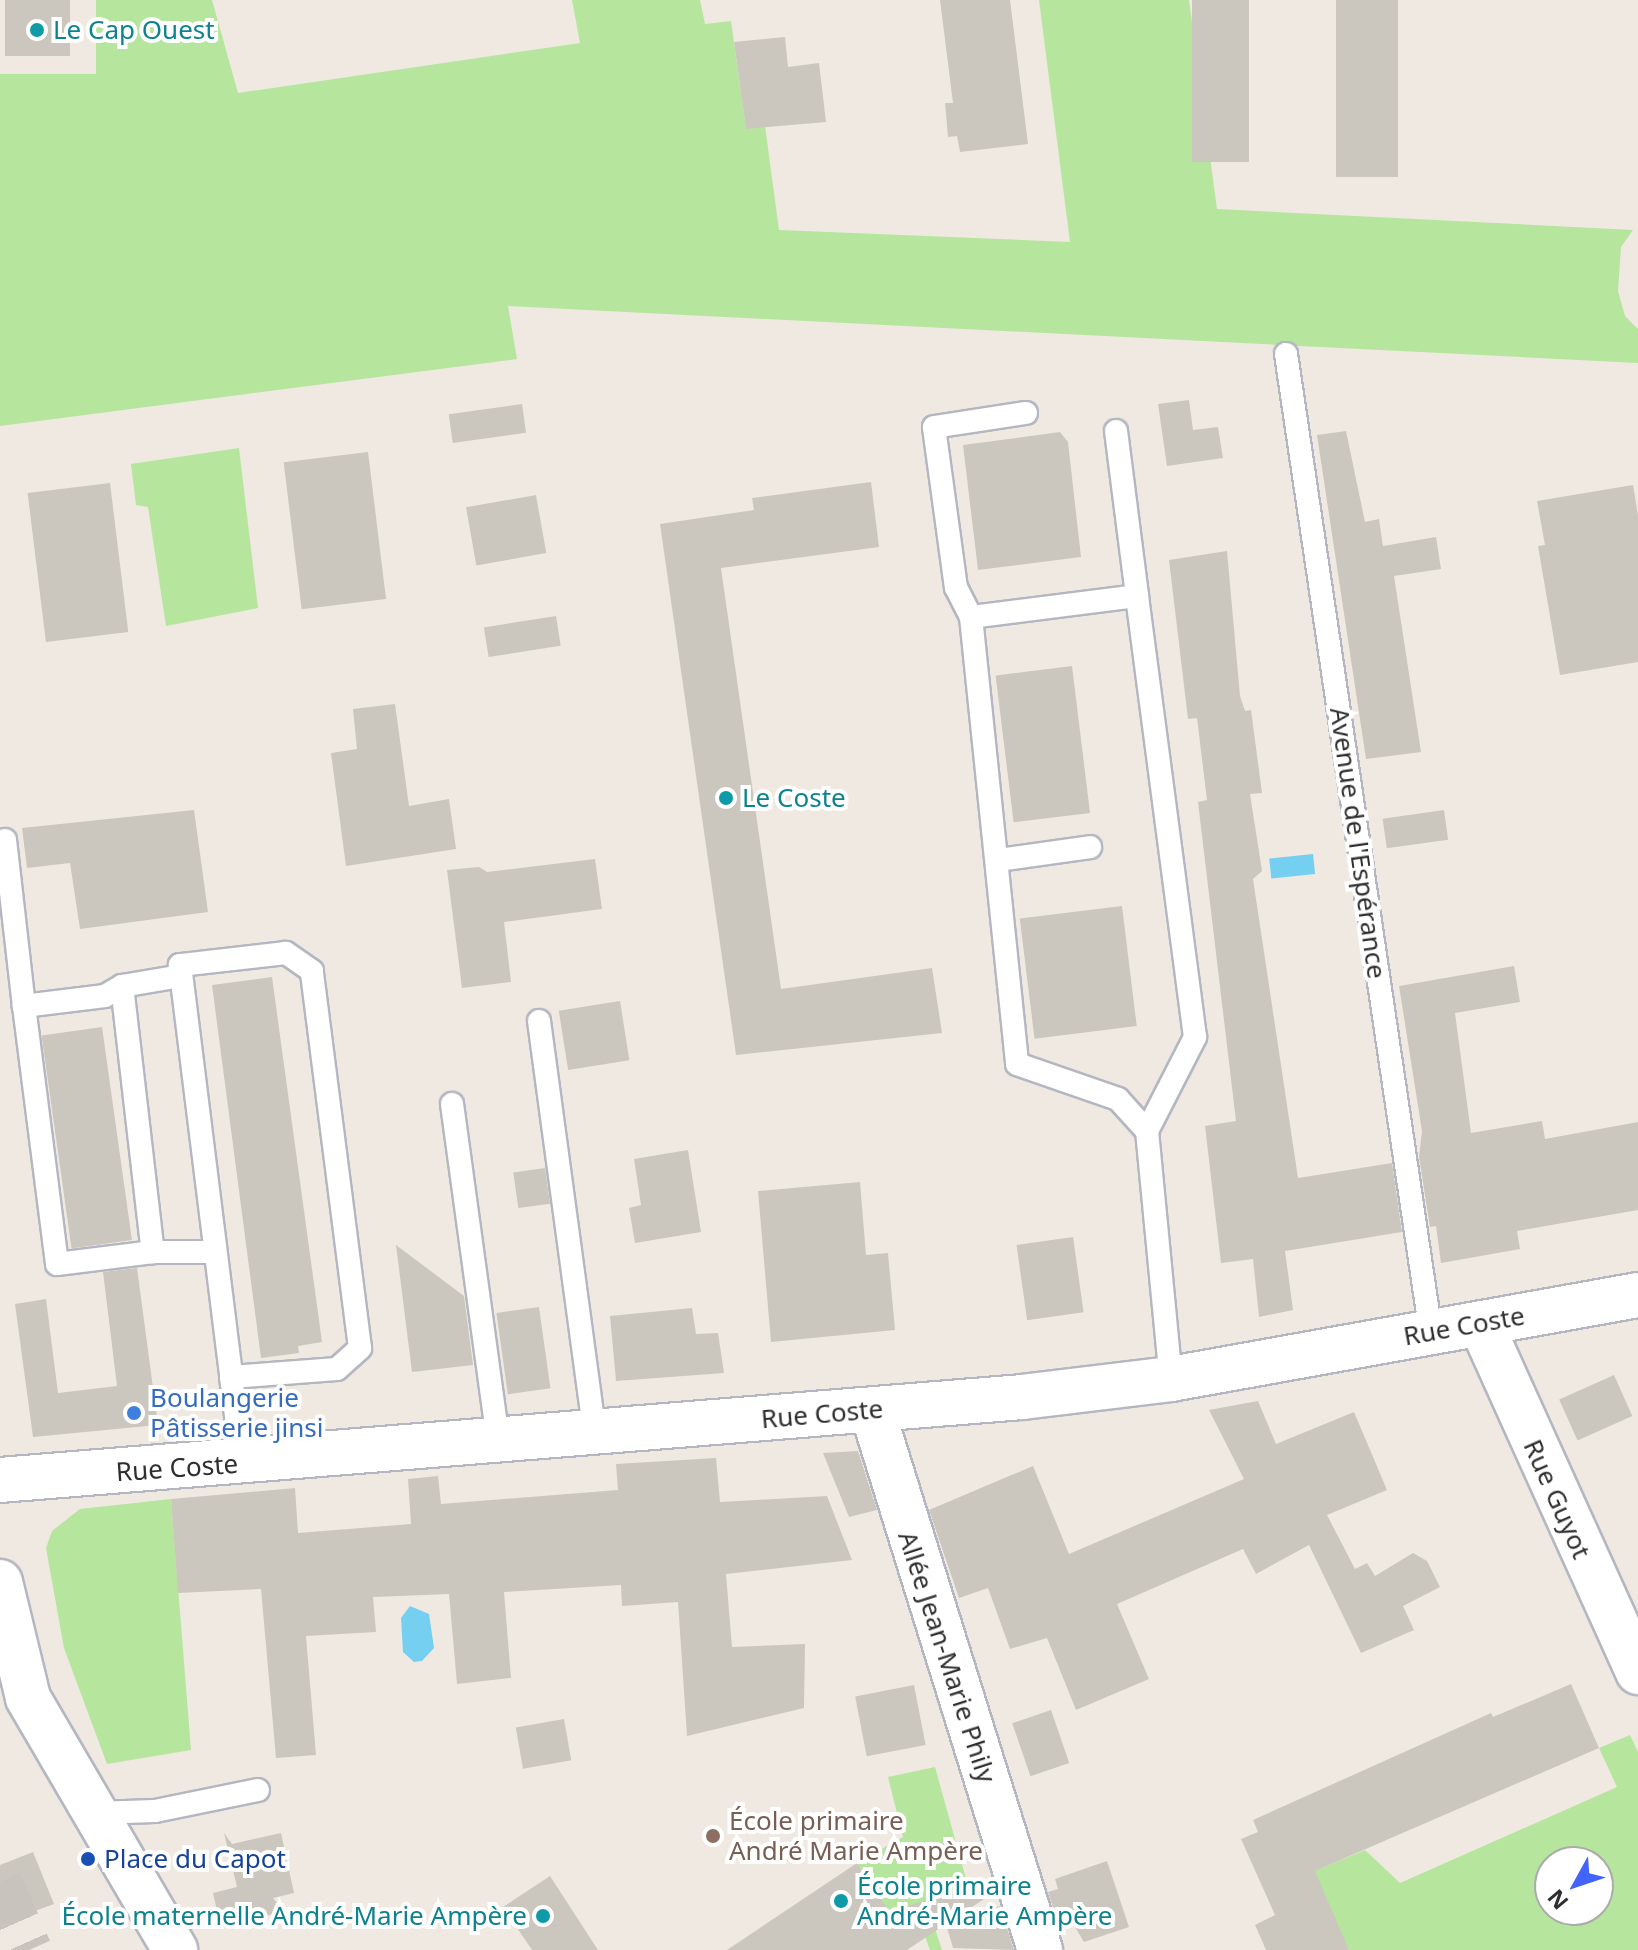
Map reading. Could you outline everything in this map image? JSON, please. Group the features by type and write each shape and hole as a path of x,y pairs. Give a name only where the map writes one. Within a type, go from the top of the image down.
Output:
{"main road":[{"name":"Rue Coste","path":"0,1480 595,1434 872,1410 1171,1379 1638,1295"},
{"name":"Rue Guyot","path":"1481,1324 1638,1672"},
{"name":"Allée Jean-Marie Phily","path":"872,1410 1040,1950"},
{"path":"0,1582 28,1698 175,1950"}],"lane":[{"name":"Avenue de l'Espérance","path":"1286,354 1431,1333"},
{"path":"1026,413 934,427 956,588 971,617 1017,1064 1118,1099 1147,1131"},
{"path":"1116,431 1195,1037 1147,1131 1171,1379"},
{"path":"971,617 1137,596"},
{"path":"5,840 57,1264 153,1252 215,1252"},
{"path":"998,860 1090,847"},
{"path":"231,1377 337,1369 360,1348 312,971 286,953 180,965 215,1252 242,1463"},
{"path":"24,1006 105,996 122,986 181,976"},
{"path":"122,986 153,1252"},
{"path":"539,1021 595,1434"},
{"path":"452,1104 498,1442"},
{"path":"94,1813 155,1811 258,1790"}],"green space":[{"path":"96,0 212,0 238,93 580,43 572,0 700,0 705,24 731,21 746,128 765,126 779,230 1070,242 1039,0 1189,0 1217,209 1633,230 1621,247 1618,291 1625,316 1638,329 1638,363 508,306 517,359 0,426 0,74 96,74"},
{"path":"239,448 258,608 166,626 148,507 136,505 131,464"},
{"path":"171,1499 191,1750 107,1764 64,1648 46,1548 52,1531 80,1509"},
{"path":"1630,1735 1638,1752 1638,1950 1349,1950 1312,1872 1365,1850 1400,1883 1617,1787 1599,1748"},
{"path":"935,1767 968,1886 926,1901 942,1950 930,1950 923,1931 908,1939 857,1863 903,1837 888,1777"}],"water":[{"path":"1313,854 1315,874 1271,878 1269,859"},
{"path":"410,1606 429,1614 434,1648 422,1661 414,1662 403,1652 401,1618"}],"building":[{"name":"Le Cap Ouest","path":"5,0 70,0 70,56 5,56"},
{"path":"940,0 1010,0 1028,144 960,152 957,136 948,137 945,103 953,103"},
{"path":"1192,0 1249,0 1249,162 1192,162"},
{"path":"1336,0 1398,0 1398,177 1336,177"},
{"path":"785,37 788,67 819,63 826,122 746,129 734,42"},
{"path":"1189,400 1193,430 1218,427 1223,458 1167,466 1158,404"},
{"path":"522,404 526,433 453,443 449,414"},
{"path":"1346,431 1365,522 1379,519 1383,546 1436,537 1441,569 1394,576 1421,752 1366,759 1317,435"},
{"path":"1060,432 1068,442 1081,557 978,570 963,445"},
{"path":"368,452 386,599 302,609 284,462"},
{"path":"871,482 879,547 721,568 781,989 932,968 942,1033 736,1055 660,524 754,510 752,498"},
{"path":"110,483 128,632 46,642 28,493"},
{"path":"1633,485 1638,515 1638,662 1560,675 1538,546 1545,545 1537,501"},
{"path":"536,495 546,553 476,565 466,507"},
{"path":"1227,551 1240,696 1245,711 1251,710 1262,793 1250,794 1262,871 1253,879 1298,1178 1392,1163 1402,1232 1285,1251 1293,1310 1259,1317 1253,1259 1221,1263 1205,1126 1236,1121 1198,802 1207,800 1197,718 1188,719 1169,560"},
{"path":"556,616 561,646 489,657 484,627"},
{"path":"1072,666 1090,813 1014,822 996,675"},
{"path":"395,704 409,806 449,799 456,849 346,866 331,753 357,749 353,709"},
{"path":"194,810 208,912 80,929 70,863 27,868 22,828"},
{"path":"1444,810 1448,840 1387,848 1383,819"},
{"path":"595,859 602,909 504,922 511,982 462,988 447,870 479,867 487,872"},
{"path":"1122,906 1137,1026 1035,1039 1020,919"},
{"path":"1514,966 1520,1002 1455,1013 1471,1133 1542,1121 1545,1139 1638,1122 1638,1210 1517,1231 1520,1249 1441,1263 1436,1226 1430,1227 1419,1157 1422,1131 1399,986"},
{"path":"272,977 322,1342 298,1346 299,1353 261,1358 212,985"},
{"path":"620,1001 629,1060 568,1070 559,1011"},
{"path":"102,1027 132,1240 72,1248 42,1035"},
{"path":"688,1150 701,1232 635,1243 629,1208 641,1205 634,1159"},
{"path":"545,1168 550,1204 518,1208 513,1172"},
{"path":"860,1182 866,1255 888,1253 895,1330 771,1342 758,1191"},
{"path":"1073,1237 1084,1312 1027,1320 1017,1245"},
{"path":"396,1245 464,1296 473,1365 412,1372"},
{"path":"137,1268 158,1425 33,1437 15,1304 46,1299 58,1393 117,1386 103,1272"},
{"path":"539,1307 550,1388 508,1394 496,1313"},
{"path":"692,1308 696,1334 718,1333 724,1373 616,1381 610,1316"},
{"path":"1614,1375 1632,1416 1577,1441 1559,1399"},
{"path":"1258,1401 1276,1444 1354,1412 1387,1490 1327,1515 1355,1569 1367,1563 1375,1576 1413,1553 1427,1561 1440,1587 1403,1606 1414,1630 1361,1653 1309,1545 1256,1574 1243,1549 1117,1604 1149,1679 1076,1710 1047,1638 1010,1649 988,1588 959,1598 929,1510 1033,1466 1069,1554 1244,1479 1209,1410"},
{"path":"858,1451 877,1510 849,1517 823,1453"},
{"path":"716,1458 720,1502 827,1496 852,1560 726,1574 732,1647 805,1644 804,1708 687,1736 678,1602 622,1606 621,1585 504,1592 511,1678 457,1684 449,1594 373,1597 376,1632 306,1636 316,1755 276,1758 261,1589 178,1593 171,1499 295,1488 298,1533 411,1524 408,1479 438,1476 441,1504 618,1490 616,1464"},
{"path":"1571,1684 1599,1748 1315,1871 1349,1950 1266,1950 1255,1925 1275,1915 1241,1839 1258,1832 1253,1820 1491,1713 1493,1717"},
{"path":"914,1685 926,1745 867,1756 855,1696"},
{"path":"1051,1710 1069,1763 1030,1776 1012,1723"},
{"path":"564,1719 571,1760 523,1769 516,1728"},
{"path":"224,1833 232,1844 281,1833 294,1893 273,1898 284,1911 221,1929 213,1893 237,1887"},
{"path":"33,1852 54,1904 0,1924 0,1865"},
{"path":"1107,1861 1129,1927 1084,1942 1069,1917 1057,1920 1048,1892 1058,1889 1055,1879"},
{"name":"École primaire André-Marie Ampère","path":"857,1863 890,1912 992,1879 996,1891 951,1921 1000,1906 1014,1950 953,1948 946,1924 907,1950 727,1950"},
{"name":"École maternelle André-Marie Ampère","path":"550,1876 598,1950 532,1950 503,1907"}],"tunnel":[{"path":"0,1882 30,1950"}],"place":[{"name":"Le Cap Ouest","path":"37,30"},
{"name":"Le Coste","path":"726,798"},
{"name":"Boulangerie Pâtisserie jinsi","path":"134,1413"},
{"name":"École primaire André Marie Ampère","path":"713,1836"},
{"name":"Place du Capot","path":"88,1859"},
{"name":"École primaire André-Marie Ampère","path":"841,1901"},
{"name":"École maternelle André-Marie Ampère","path":"543,1916"}]}
